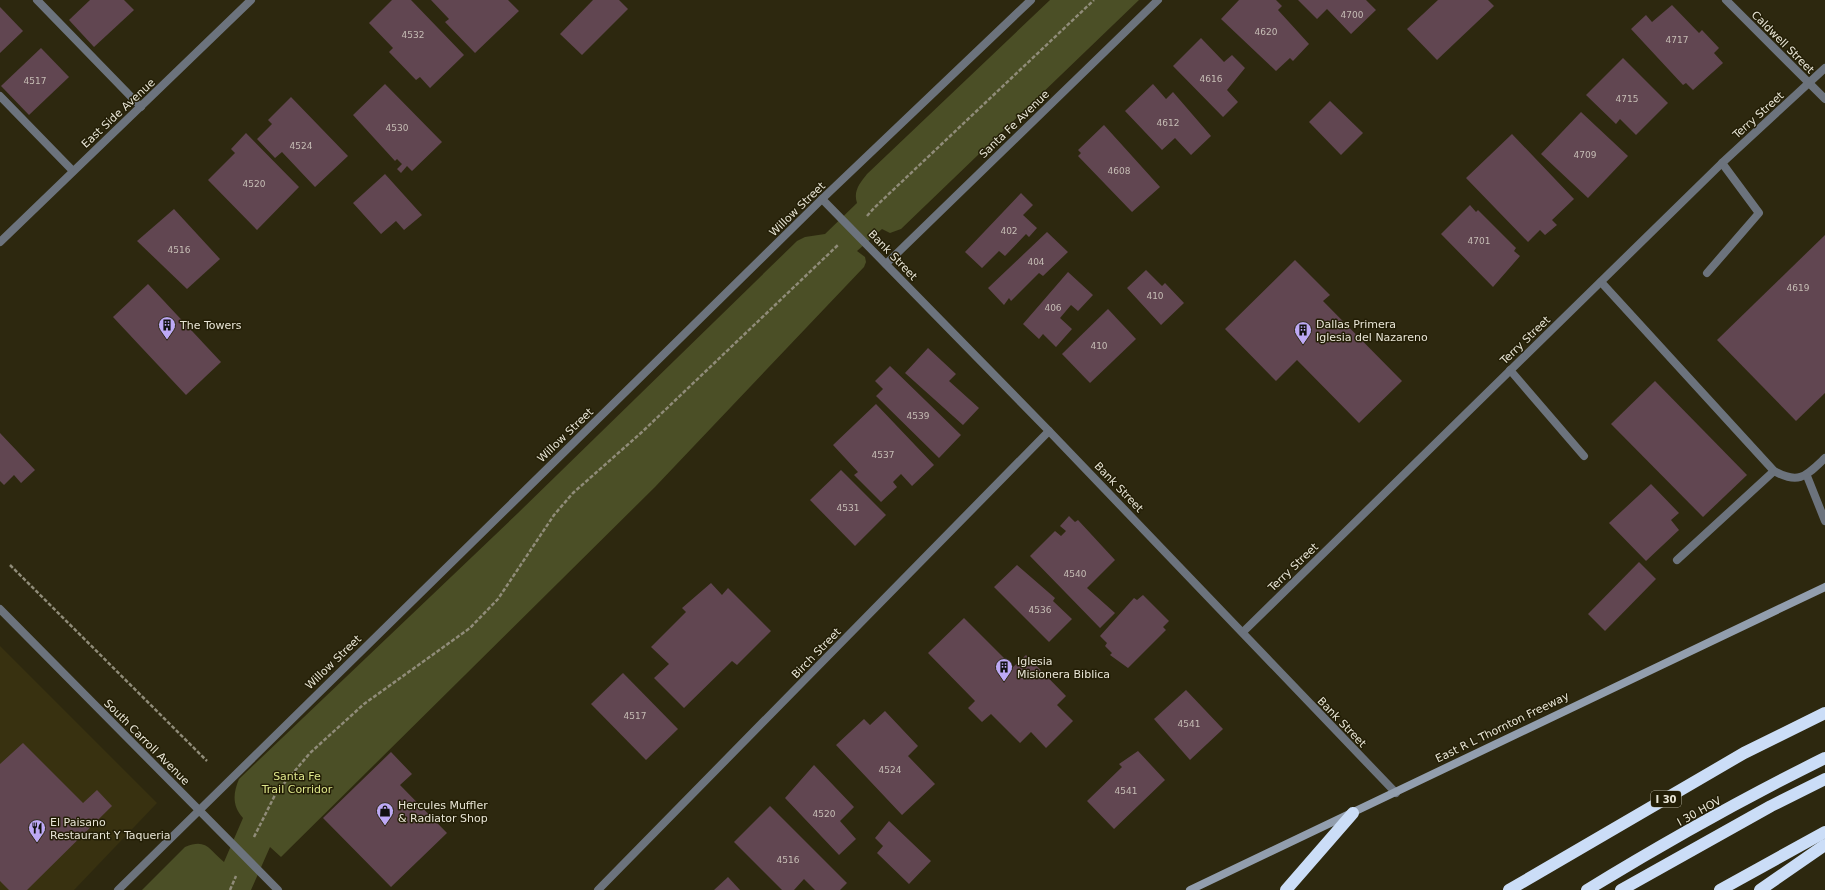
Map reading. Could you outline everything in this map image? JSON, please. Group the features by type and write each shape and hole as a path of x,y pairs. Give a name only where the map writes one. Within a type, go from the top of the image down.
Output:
{"highway":[{"name":"I 30","path":"1509,890 1744,753 1825,713"},
{"name":"I 30 HOV","path":"1587,890 1787,777 1825,758"},
{"path":"1621,890 1771,806 1825,779"},
{"path":"1286,890 1353,813"},
{"path":"1720,890 1825,832"},
{"path":"1760,890 1825,845"}],"main road":[{"name":"East R L Thornton Freeway","path":"1190,890 1825,587"}],"street":[{"path":"37,0 141,107"},
{"name":"East Side Avenue","path":"0,242 251,0"},
{"name":"Willow Street","path":"118,890 822,199 1031,0"},
{"name":"Santa Fe Avenue","path":"886,264 1158,0"},
{"name":"Caldwell Street","path":"1726,0 1825,99"},
{"name":"Terry Street","path":"1243,632 1722,163 1825,68"},
{"path":"0,96 73,171"},
{"path":"1707,273 1759,213 1722,163"},
{"name":"Bank Street","path":"822,199 1049,431 1396,793"},
{"path":"1601,282 1774,471 1787,478 1807,476 1825,458"},
{"path":"1510,370 1584,456"},
{"name":"Birch Street","path":"598,890 1049,431"},
{"path":"1677,560 1774,471"},
{"path":"1807,476 1824,517"},
{"name":"South Carroll Avenue","path":"0,609 278,890"}],"path":[{"path":"866,218 874,208 1094,0"},
{"path":"256,833 276,793 310,753 364,704 470,628 498,599 550,521 573,493 642,432 839,244"},
{"path":"10,564 207,761"},
{"path":"230,890 238,873"}],"shaded area":[{"path":"0,646 157,803 74,890 0,890"}],"green space":[{"name":"Santa Fe Trail Corridor","path":"1050,0 1139,0 901,229 890,233 882,229 857,251 865,257 866,262 864,267 655,487 281,857 270,847 251,890 142,890 185,847 198,844 203,845 224,862 243,818 235,804 235,794 239,779 518,513 797,241 805,237 825,234 857,203 857,191 867,174"}],"building":[{"path":"90,0 124,0 134,10 94,47 69,20"},
{"path":"392,0 411,0 464,55 430,88 420,77 416,80 389,52 393,48 369,23"},
{"path":"431,0 508,0 519,11 475,53 445,22 449,19"},
{"path":"593,0 619,0 628,9 582,55 560,34"},
{"path":"1239,0 1276,0 1282,6 1278,10 1309,44 1293,61 1290,58 1276,71 1221,19"},
{"path":"1298,0 1366,0 1376,10 1351,34 1327,9 1317,19"},
{"path":"1438,0 1488,0 1494,6 1437,60 1407,29"},
{"path":"1672,5 1699,33 1702,30 1719,48 1714,53 1723,63 1693,90 1686,83 1683,85 1631,29 1646,15 1652,22"},
{"path":"0,7 23,31 0,53"},
{"path":"1201,38 1224,62 1232,55 1245,68 1227,90 1238,102 1223,117 1173,66"},
{"path":"41,48 69,77 29,115 1,86"},
{"path":"1623,58 1668,103 1636,135 1620,119 1616,124 1586,95"},
{"path":"385,84 442,142 412,171 407,166 401,173 397,169 402,164 397,159 395,161 353,115"},
{"path":"1153,84 1166,99 1173,92 1211,136 1191,155 1175,138 1162,150 1125,111"},
{"path":"291,97 348,156 315,187 282,152 275,158 257,139 272,124 268,120"},
{"path":"1330,101 1363,133 1341,155 1309,122"},
{"path":"1581,112 1628,156 1588,198 1541,154"},
{"path":"1104,125 1160,187 1132,212 1078,156 1081,153 1078,150"},
{"path":"246,133 299,187 257,230 208,180 235,153 231,149"},
{"path":"1512,134 1574,199 1552,220 1557,225 1545,235 1540,230 1528,242 1466,178"},
{"path":"385,174 422,215 404,230 396,221 381,234 353,203"},
{"path":"1021,193 1033,205 1023,215 1037,228 1029,237 1026,234 1005,256 999,251 982,268 965,252"},
{"path":"1470,205 1476,212 1478,210 1516,248 1514,251 1520,256 1493,287 1441,234"},
{"path":"174,209 220,259 187,289 137,241"},
{"path":"1047,232 1068,252 1043,276 1039,273 1011,301 1009,298 1004,305 988,288"},
{"path":"1825,235 1825,393 1796,421 1717,340"},
{"name":"Dallas Primera Iglesia del Nazareno","path":"1295,260 1330,295 1323,301 1402,381 1359,423 1297,360 1276,381 1225,329"},
{"path":"1146,270 1162,286 1165,283 1184,303 1161,325 1127,288"},
{"path":"1068,272 1093,295 1078,311 1071,305 1060,318 1072,329 1056,347 1043,334 1039,339 1023,324"},
{"name":"The Towers","path":"148,284 221,362 186,395 113,317"},
{"path":"1108,309 1136,339 1090,383 1062,354"},
{"path":"928,348 956,374 949,381 979,408 963,425 905,373"},
{"path":"890,366 961,435 939,458 876,396 883,389 875,381"},
{"path":"1655,381 1747,475 1703,517 1611,424"},
{"path":"876,404 934,465 912,486 901,474 893,482 897,487 881,502 854,475 858,472 833,445"},
{"path":"0,433 35,470 21,483 14,475 4,485 0,481"},
{"path":"841,470 886,515 855,546 810,500"},
{"path":"1651,484 1679,513 1671,520 1679,530 1646,561 1609,523"},
{"path":"1069,516 1075,522 1078,520 1115,560 1087,588 1115,613 1100,628 1030,556 1055,531 1061,536 1066,531 1060,526"},
{"path":"1639,562 1656,579 1605,631 1588,614"},
{"path":"1017,565 1055,598 1053,601 1072,619 1049,642 994,587"},
{"path":"711,583 722,595 728,588 771,631 737,665 732,661 684,708 654,678 669,664 651,647 686,612 682,608"},
{"path":"1143,595 1169,621 1163,627 1166,630 1128,668 1110,655 1112,653 1105,646 1107,643 1100,636 1134,598 1137,600"},
{"name":"Iglesia Misionera Biblica","path":"964,618 1013,667 1026,655 1066,696 1057,705 1073,721 1046,748 1031,732 1020,743 991,714 982,722 968,708 975,701 928,653"},
{"path":"623,673 678,729 646,760 591,704"},
{"path":"1186,690 1223,729 1190,760 1154,719"},
{"path":"885,711 918,746 908,756 935,784 902,815 836,745 864,719 870,725"},
{"name":"El Paisano Restaurant Y Taqueria","path":"23,743 83,803 97,790 112,806 27,890 9,890 0,881 0,764"},
{"path":"1138,751 1165,780 1114,829 1087,801 1122,767 1119,764"},
{"name":"Hercules Muffler & Radiator Shop","path":"391,752 412,774 400,785 447,833 391,887 323,818"},
{"path":"814,765 854,807 840,821 856,839 839,855 785,798"},
{"path":"770,806 847,883 840,890 815,890 804,879 794,890 782,890 734,842"},
{"path":"889,821 931,861 909,884 877,853 883,846 875,838"},
{"path":"728,877 740,890 714,890"}],"place":[{"name":"The Towers","path":"167,340"},
{"name":"Dallas Primera Iglesia del Nazareno","path":"1303,345"},
{"name":"Iglesia Misionera Biblica","path":"1004,682"},
{"name":"Hercules Muffler & Radiator Shop","path":"385,826"},
{"name":"El Paisano Restaurant Y Taqueria","path":"37,843"}]}
